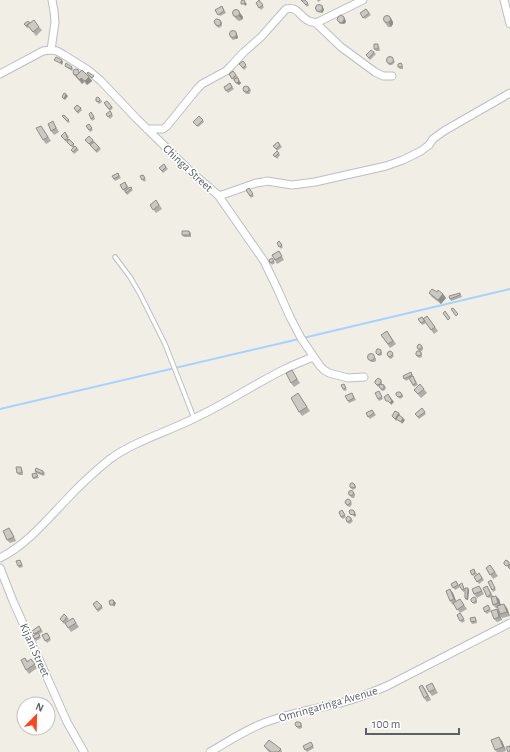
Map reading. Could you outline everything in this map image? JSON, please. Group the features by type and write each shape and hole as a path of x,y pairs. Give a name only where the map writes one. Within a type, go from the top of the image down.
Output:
{"street":[{"path":"0,74 43,51 51,50 54,22 52,0"},
{"path":"147,129 163,129 167,126 202,84 226,71 261,37 286,9 293,8 309,22 316,23 363,0"},
{"path":"504,0 510,24"},
{"path":"316,23 341,46 375,72 383,76 392,76"},
{"name":"Chinga Street","path":"51,50 57,51 74,61 101,81 191,172 218,195 268,181 292,185 300,184 386,166 421,151 444,131 510,93"},
{"path":"218,195 264,261 301,338 320,366 329,373 348,378 364,377"},
{"path":"0,558 28,540 94,472 112,458 130,447 225,403 283,370 313,357"},
{"name":"Kijani Street","path":"0,568 13,601 67,722 84,752"},
{"name":"Omringaringa Avenue","path":"210,752 268,721 344,702 387,686 509,626"}],"lane":[{"path":"115,257 140,294 165,344 194,418"}],"building":[{"path":"242,0 245,2 244,4 241,4"},
{"path":"259,0 263,5 259,8 256,3"},
{"path":"301,0 305,0 308,3 306,5"},
{"path":"319,4 322,5 322,11 319,12 316,11 315,8 316,5"},
{"path":"222,6 224,11 218,15 215,10"},
{"path":"236,9 239,10 239,16 236,17 233,16 232,13 233,10"},
{"path":"366,9 369,13 363,18 360,13"},
{"path":"341,15 344,17 342,23 337,20"},
{"path":"387,15 390,16 390,22 387,23 384,22 383,19 384,16"},
{"path":"216,19 220,20 221,24 218,26 214,21"},
{"path":"34,20 39,27 33,32 27,25"},
{"path":"28,21 30,23 26,26 24,24"},
{"path":"233,31 236,34 233,37 230,34"},
{"path":"374,44 378,44 378,49 374,49"},
{"path":"371,50 374,52 369,58 366,55"},
{"path":"56,57 62,60 60,63 54,60"},
{"path":"390,57 393,60 390,63 387,60"},
{"path":"243,61 246,65 243,68 239,64"},
{"path":"66,63 72,67 71,69 65,66"},
{"path":"401,63 402,67 398,67 398,64"},
{"path":"76,69 79,72 76,75 73,72"},
{"path":"82,70 89,77 85,81 81,78 80,80 76,76"},
{"path":"233,71 236,75 232,79 229,74"},
{"path":"88,72 94,76 92,78 87,73"},
{"path":"238,78 239,81 237,83 234,80"},
{"path":"230,83 232,87 226,91 224,87"},
{"path":"246,86 249,89 246,92 243,89"},
{"path":"64,93 66,94 64,99 62,97"},
{"path":"98,97 100,100 98,102 96,101 96,98"},
{"path":"107,101 112,107 109,109 104,103"},
{"path":"77,105 81,108 77,112 74,108"},
{"path":"110,111 112,114 108,117 106,114"},
{"path":"91,112 94,117 91,119 89,114"},
{"path":"64,115 69,120 67,121 62,116"},
{"path":"199,116 203,120 197,126 193,122"},
{"path":"53,121 56,128 51,131 48,124"},
{"path":"89,124 92,128 89,130 86,126"},
{"path":"41,126 48,137 43,140 36,128"},
{"path":"65,132 68,138 65,140 61,136"},
{"path":"89,136 93,140 89,144 85,140"},
{"path":"69,139 74,144 71,146 67,142"},
{"path":"94,142 99,147 96,151 90,145"},
{"path":"278,142 280,145 276,149 273,146"},
{"path":"75,146 77,148 73,152 71,150"},
{"path":"277,151 279,153 275,157 273,155"},
{"path":"164,164 166,167 162,171 159,168"},
{"path":"118,173 119,176 114,179 112,176"},
{"path":"143,175 145,178 142,180 140,176"},
{"path":"125,182 127,187 123,190 120,185"},
{"path":"130,187 132,188 126,193 125,191"},
{"path":"249,188 253,194 250,196 246,190"},
{"path":"156,200 159,205 153,210 150,205"},
{"path":"182,231 189,231 190,235 182,235"},
{"path":"279,241 282,245 279,247 277,243"},
{"path":"279,251 282,256 275,260 272,255"},
{"path":"272,258 274,261 270,263 269,260"},
{"path":"432,289 437,292 438,290 443,294 438,300 429,293"},
{"path":"460,293 460,295 450,299 449,296"},
{"path":"453,308 458,314 456,316 451,309"},
{"path":"445,311 450,318 448,320 443,313"},
{"path":"427,316 435,327 431,330 423,319"},
{"path":"422,317 425,321 421,323 418,319"},
{"path":"387,331 393,341 388,344 381,335"},
{"path":"419,344 422,347 421,349 418,349 417,347"},
{"path":"377,349 381,350 381,353 378,355 376,353"},
{"path":"390,351 393,354 390,357 387,354"},
{"path":"417,351 421,352 421,355 416,355"},
{"path":"371,354 374,357 371,360 368,357"},
{"path":"292,370 297,379 291,383 286,373"},
{"path":"411,372 412,375 404,379 403,376"},
{"path":"413,376 416,383 413,385 409,378"},
{"path":"378,378 381,382 377,385 375,381"},
{"path":"344,384 346,388 343,389 341,385"},
{"path":"380,384 384,385 384,389 380,388"},
{"path":"420,384 424,389 418,394 414,390"},
{"path":"379,391 382,397 378,399 375,393"},
{"path":"398,392 401,393 402,396 398,397 396,395"},
{"path":"298,393 307,407 299,412 291,398"},
{"path":"352,393 354,398 348,401 345,396"},
{"path":"388,394 392,401 390,403 386,401 384,397"},
{"path":"422,408 425,412 418,417 415,414"},
{"path":"372,410 374,413 368,417 366,413"},
{"path":"395,411 399,413 395,419 392,416"},
{"path":"399,415 403,418 401,422 396,419"},
{"path":"16,467 21,467 22,473 17,473"},
{"path":"36,468 43,471 43,474 35,471"},
{"path":"36,473 38,476 33,478 32,474"},
{"path":"351,483 355,485 355,487 350,487"},
{"path":"351,490 354,493 351,496 348,493"},
{"path":"348,499 351,502 348,505 345,502"},
{"path":"342,510 345,515 341,517 339,512"},
{"path":"350,510 354,511 355,513 353,515 350,514"},
{"path":"348,516 351,520 347,522 346,518"},
{"path":"9,528 14,537 7,540 3,531"},
{"path":"20,560 22,565 18,566 16,561"},
{"path":"506,560 508,561 509,565 506,566 504,562"},
{"path":"490,565 495,572 490,575 486,568"},
{"path":"474,569 475,573 472,575 470,571"},
{"path":"479,573 482,578 477,582 474,577"},
{"path":"491,580 495,588 492,590 488,582"},
{"path":"456,581 458,585 453,588 451,584"},
{"path":"462,583 464,589 462,590 459,585"},
{"path":"479,586 482,591 474,594 472,589"},
{"path":"487,586 491,594 487,597 483,588"},
{"path":"465,588 468,588 467,599 465,598"},
{"path":"450,589 454,599 450,601 446,591"},
{"path":"496,596 498,603 493,605 491,597"},
{"path":"474,597 476,598 476,601 473,603 471,599"},
{"path":"460,599 464,605 457,610 453,603"},
{"path":"97,601 102,606 97,610 93,604"},
{"path":"109,601 114,601 113,605 110,605"},
{"path":"504,604 507,612 500,614 497,606"},
{"path":"488,605 490,609 485,612 483,608"},
{"path":"497,609 499,617 494,619 491,611"},
{"path":"460,613 464,619 460,621 457,615"},
{"path":"64,614 67,617 63,622 60,619"},
{"path":"475,617 476,621 471,622 470,618"},
{"path":"73,618 76,623 68,628 65,623"},
{"path":"39,626 41,630 34,634 32,631"},
{"path":"38,633 40,636 35,639 33,636"},
{"path":"47,633 50,638 45,641 42,635"},
{"path":"25,658 27,662 31,659 35,664 26,670 21,660"},
{"path":"432,683 435,689 429,692 426,686"},
{"path":"422,685 428,696 424,698 419,687"},
{"path":"296,722 301,723 301,726 297,727 295,724"},
{"path":"499,737 503,747 495,750 491,740"},
{"path":"269,740 281,749 278,752 271,752 264,746"},
{"path":"311,742 313,746 305,750 303,746"},
{"path":"510,746 510,752 508,752 506,747"}],"waterway":[{"path":"303,338 510,289"},
{"path":"0,409 299,339"}]}
